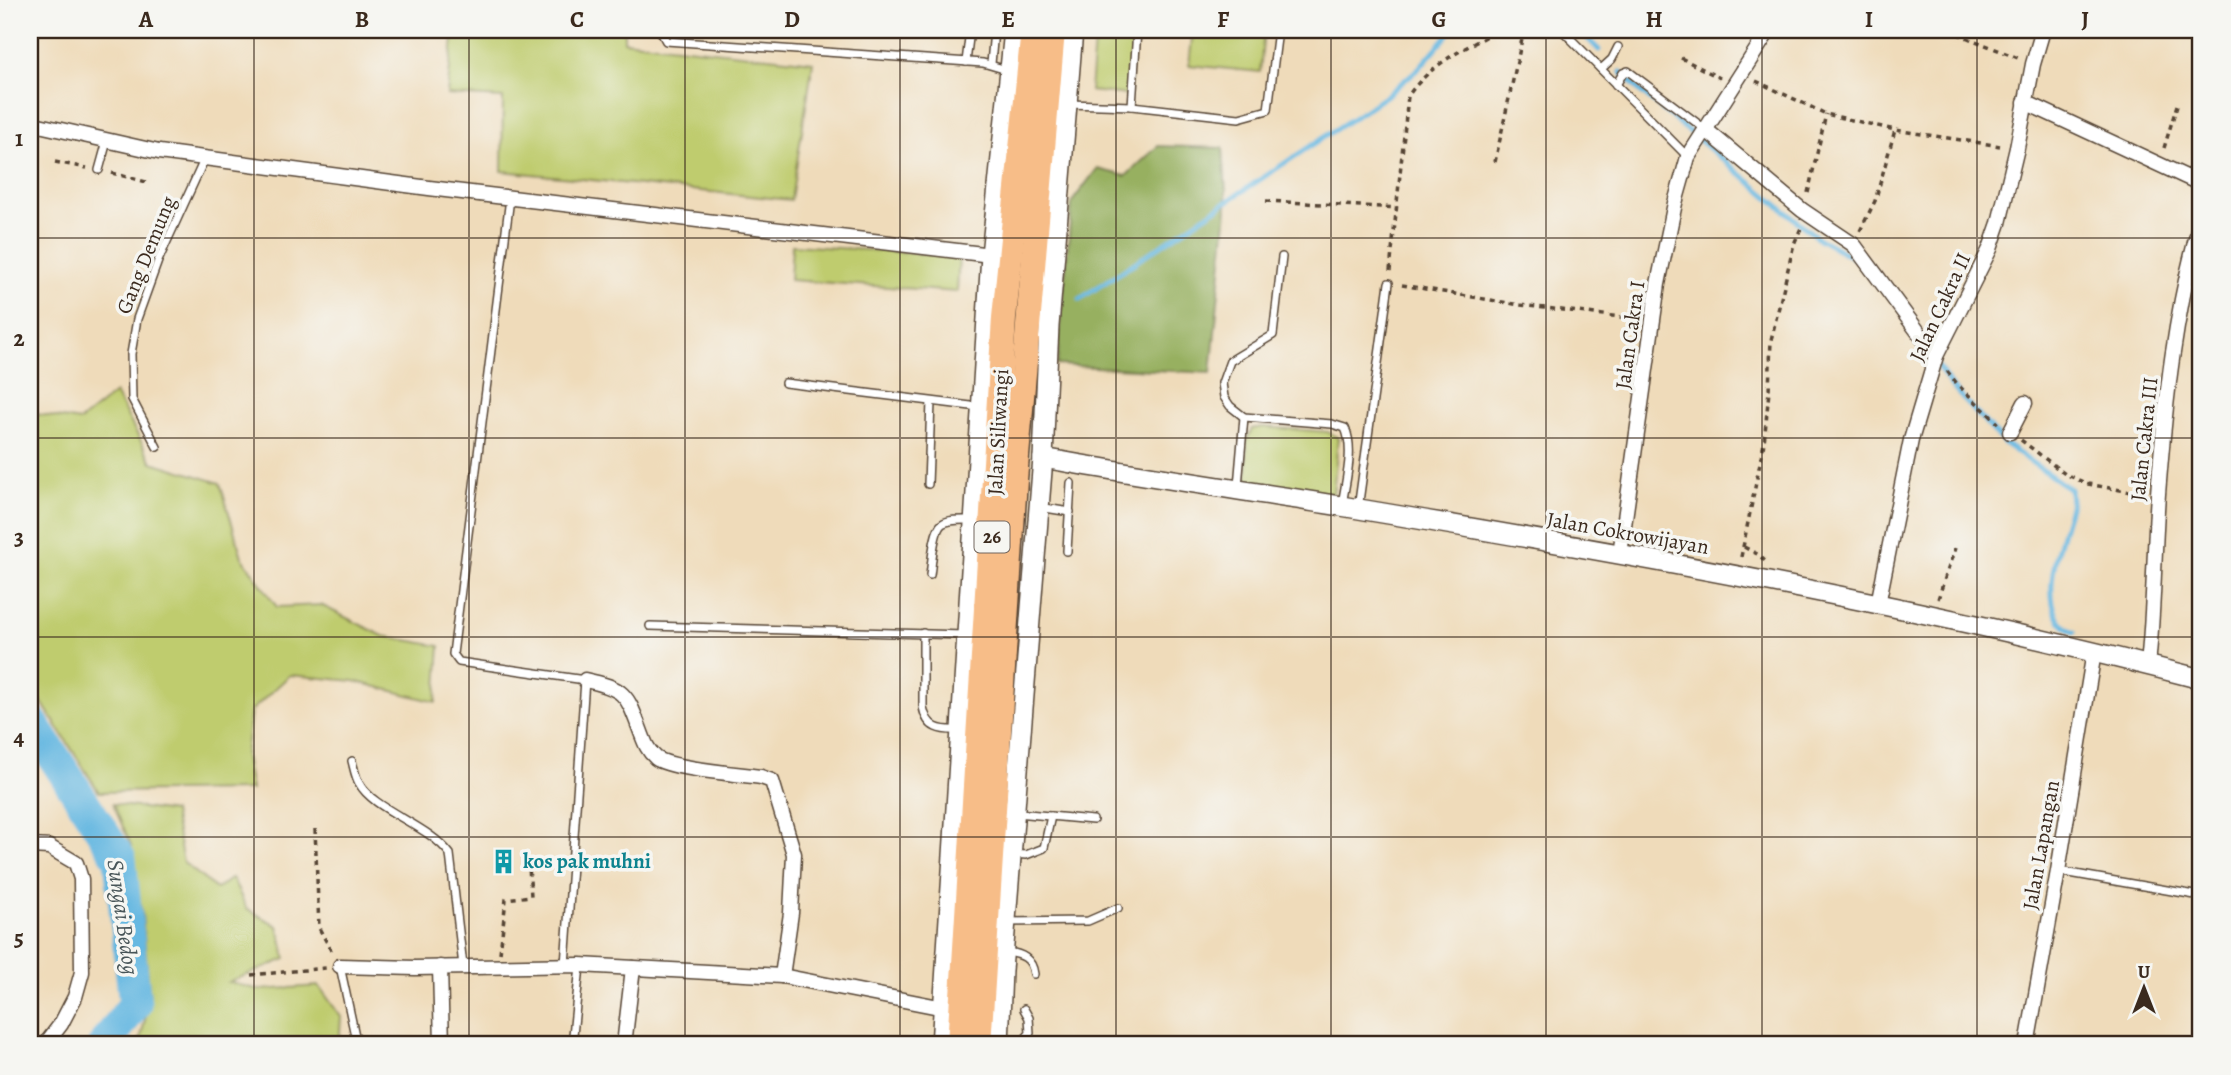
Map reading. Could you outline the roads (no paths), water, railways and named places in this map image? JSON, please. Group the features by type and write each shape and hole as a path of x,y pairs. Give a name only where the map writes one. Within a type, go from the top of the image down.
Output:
{"highway":[{"name":"Jalan Siliwangi","path":"960,1045 976,635 990,408 1004,317 1019,73 1033,30"},
{"name":"Jalan Siliwangi","path":"992,1044 1015,480 1057,103 1053,30"}],"street":[{"path":"941,1045 961,730 976,635 974,520 990,408 991,255 1019,73 1014,30"},
{"path":"994,951 1006,922 1043,457 1057,103 1073,30"},
{"name":"Jalan Cakra I","path":"1620,554 1664,249 1691,153 1769,30"},
{"name":"Jalan Cakra II","path":"1878,604 1906,462 1926,388 1935,360 1990,249 2017,148 2032,64 2043,30"},
{"path":"2025,102 2201,184"},
{"path":"30,124 159,152 991,255"},
{"path":"1704,131 1803,214 1854,246 1935,360"},
{"name":"Jalan Cakra III","path":"2148,665 2158,497 2182,297 2201,221"},
{"path":"2010,432 2025,403"},
{"name":"Jalan Cokrowijayan","path":"1043,457 1736,576 1933,616 2201,679"},
{"name":"Jalan Lapangan","path":"2027,1045 2059,871 2094,652"},
{"path":"585,680 615,687 625,696 647,748 659,760 772,781 794,854 791,913 782,976"},
{"path":"30,846 50,847 76,863 81,879 82,972 75,997 61,1024 45,1045"},
{"path":"340,966 580,965 782,976 944,1007"},
{"path":"440,967 442,1045"},
{"path":"624,1045 633,968"}],"lane":[{"path":"660,30 666,41 991,64 1019,73"},
{"path":"966,62 970,30"},
{"path":"991,64 994,30"},
{"path":"1132,106 1137,30"},
{"path":"1057,103 1132,106 1239,118 1268,110 1278,30"},
{"path":"1562,30 1601,69 1619,79 1691,153"},
{"path":"1601,69 1612,60 1618,47"},
{"path":"1619,79 1628,71 1704,131"},
{"path":"99,170 107,141"},
{"name":"Gang Demung","path":"157,447 132,399 131,354 135,330 158,261 206,158"},
{"path":"510,197 453,654 459,662 585,680 565,965"},
{"path":"1282,257 1273,335 1230,361 1222,383 1224,397 1230,407 1244,417 1332,424 1345,428 1349,437 1350,508"},
{"path":"1350,508 1389,283"},
{"path":"785,383 990,408"},
{"path":"928,484 931,402"},
{"path":"1237,490 1244,417"},
{"path":"1067,551 1071,483"},
{"path":"1038,507 1070,512"},
{"path":"930,575 939,526 954,520 974,520"},
{"path":"650,626 976,635"},
{"path":"923,633 925,718 934,727 961,730"},
{"path":"352,761 359,784 369,796 441,842 450,854 463,966"},
{"path":"1015,812 1093,820"},
{"path":"1012,854 1026,855 1044,848 1051,816"},
{"path":"2059,871 2201,896"},
{"path":"1006,922 1088,921 1118,908"},
{"path":"994,951 1020,954 1028,958 1034,974"},
{"path":"572,1045 580,965"},
{"path":"340,966 357,1045"},
{"path":"992,1044 1024,1040 1030,1033 1029,1018 1024,1009"}],"waterway":[{"path":"1080,299 1386,96 1419,68 1452,30"},
{"path":"1579,30 1599,50"},
{"path":"1621,72 1640,91 1819,239 1860,261"},
{"path":"1936,364 1953,388 2005,444 2070,489 2071,503 2057,553 2052,591 2054,608 2061,622 2074,632"},
{"name":"Sungai Bedog","path":"30,720 120,859 135,1004 104,1045"}],"place":[{"name":"kos pak muhni","path":"503,861"}]}
